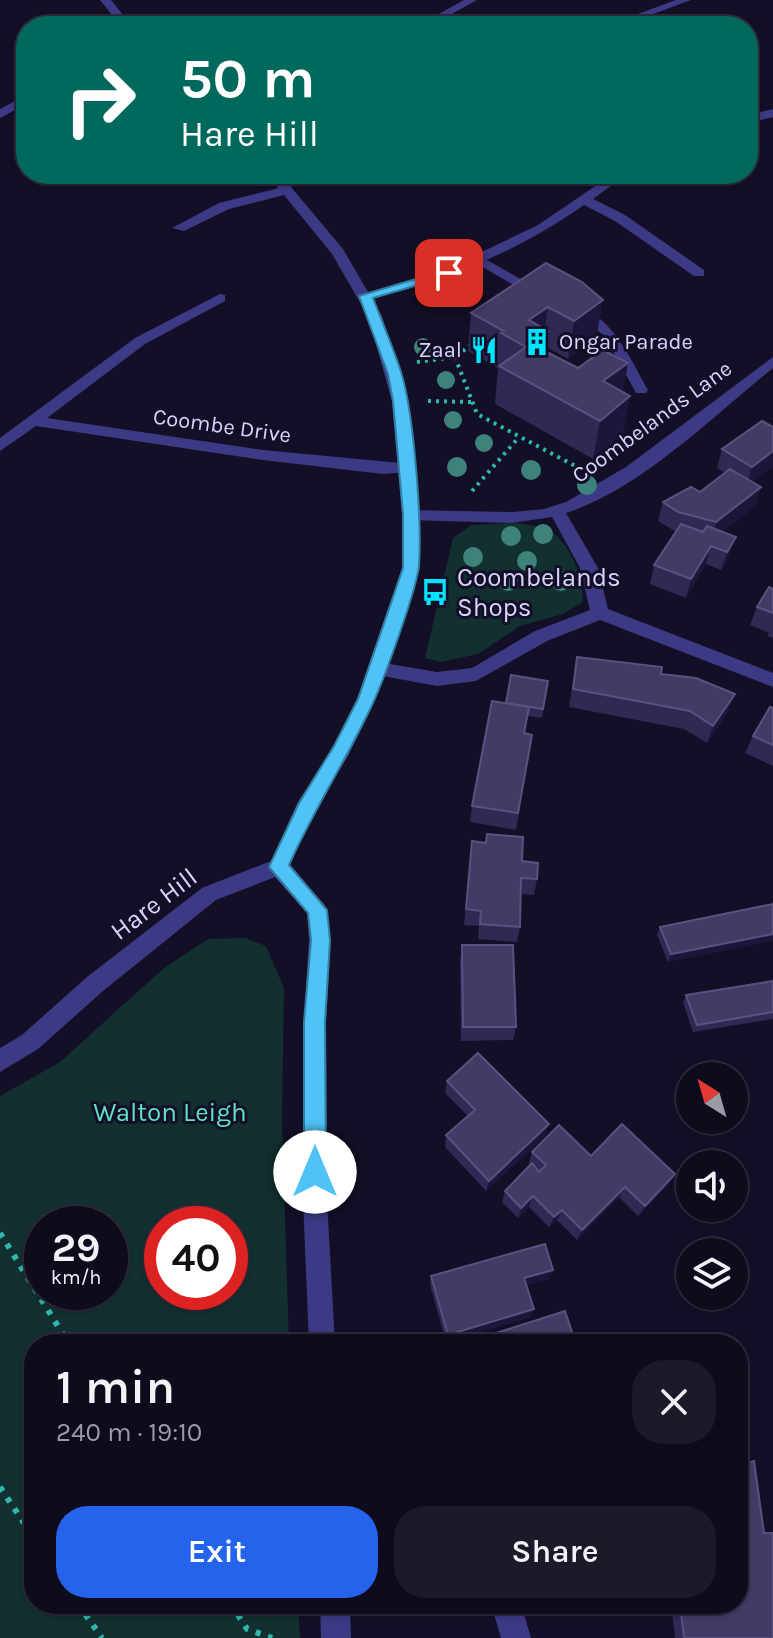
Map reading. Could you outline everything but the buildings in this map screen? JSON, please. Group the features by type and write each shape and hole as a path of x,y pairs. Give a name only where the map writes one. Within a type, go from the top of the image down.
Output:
{"street":[{"path":"105,0 119,16"},
{"path":"441,16 472,0"},
{"path":"639,16 686,0"},
{"path":"282,184 338,252 365,296 395,374 410,514 411,568 378,669 341,751 305,808 279,867 317,910 320,940 315,1022 315,1200 322,1334"},
{"path":"365,296 449,273 543,228 607,184"},
{"path":"179,228 224,206 287,190"},
{"path":"584,200 620,218 699,273"},
{"path":"0,446 140,341 220,298"},
{"name":"Coombelands Lane","path":"410,514 524,516 557,511 610,484 773,361"},
{"name":"Coombe Drive","path":"34,421 263,455 383,469 405,468"},
{"path":"557,511 589,568 600,613"},
{"path":"378,669 437,679 476,674 541,636 600,613 773,680"},
{"name":"Hare Hill","path":"0,1061 30,1042 95,984 209,894 279,867"},
{"path":"335,1614 336,1638"},
{"path":"509,1614 516,1638"}],"lane":[{"path":"478,259 512,281 609,333 641,390"}],"path":[{"path":"412,363 455,357 480,339"},
{"path":"455,357 477,414 610,484"},
{"path":"418,400 471,402"},
{"path":"467,497 519,437"},
{"path":"0,1233 63,1334"},
{"path":"0,1487 24,1523"},
{"path":"85,1614 102,1638"},
{"path":"237,1614 247,1629 272,1638"}],"green space":[{"path":"517,523 544,528 563,543 578,572 583,602 563,614 520,626 478,654 441,662 425,658 453,538 471,525"},
{"name":"Walton Leigh","path":"245,938 266,946 284,988 282,1121 289,1334 24,1334 24,1614 299,1614 300,1638 0,1638 0,1096 60,1062 164,968 208,939"}],"place":[{"name":"Ongar Parade","path":"537,342"},
{"name":"Zaal","path":"484,350"},
{"name":"Coombelands Shops","path":"435,592"}],"route":[{"path":"315,1172 315,1022 320,940 317,910 279,867 305,808 341,751 366,699 399,611 411,568 410,514 400,401 395,374 365,296 449,273"}]}
